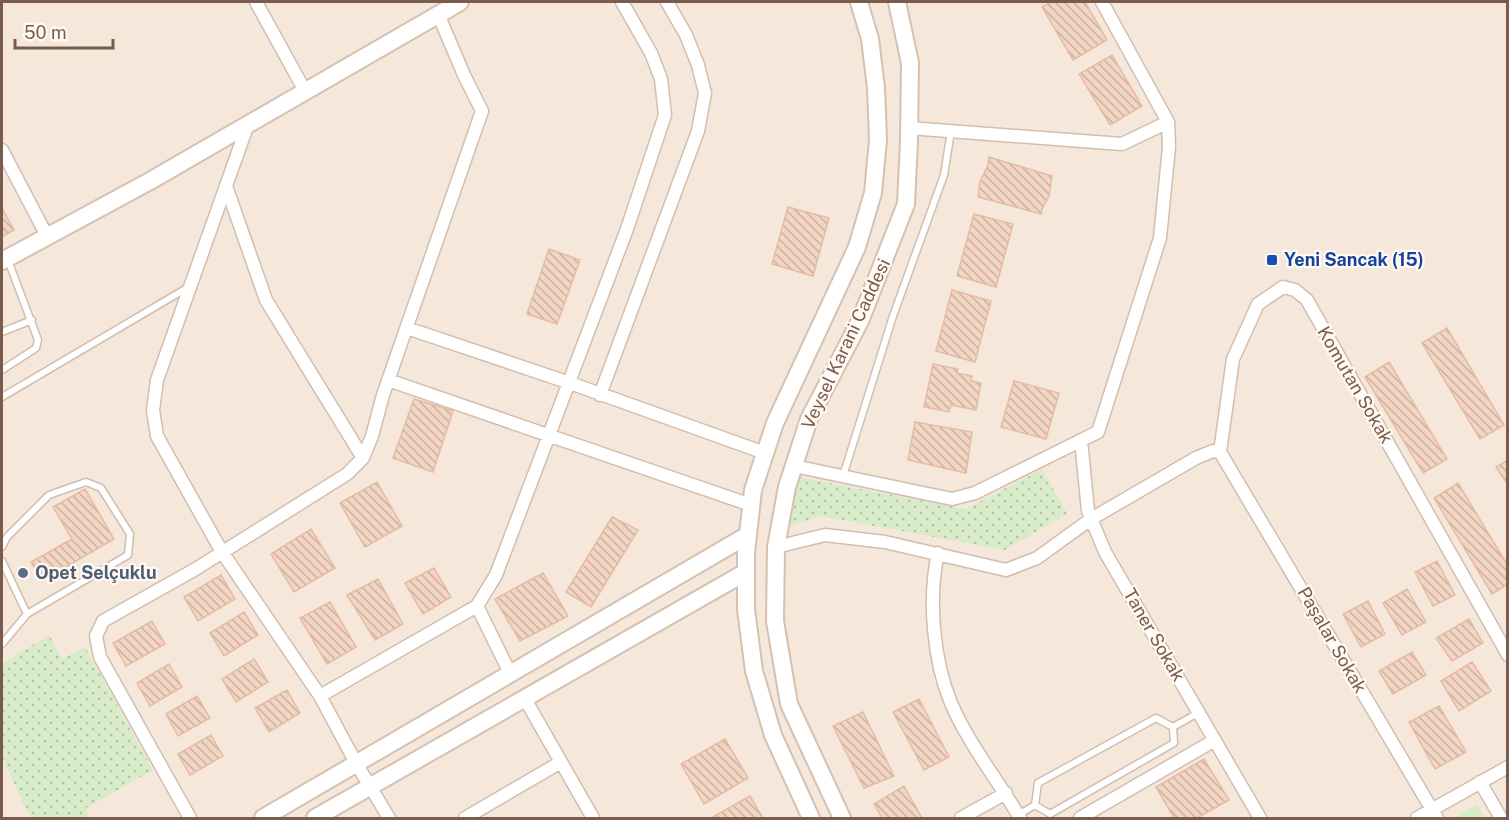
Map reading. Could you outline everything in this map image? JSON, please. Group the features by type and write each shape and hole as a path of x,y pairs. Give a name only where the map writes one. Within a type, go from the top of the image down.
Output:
{"main road":[{"path":"4,260 48,238 460,2"},
{"name":"Veysel Karani Caddesi","path":"811,819 773,735 754,671 746,609 748,535 753,490 775,423 857,248 873,194 878,140 876,88 870,39 859,2"},
{"name":"Veysel Karani Caddesi","path":"842,819 789,704 775,621 776,547 787,487 809,419 860,321 906,204 910,63 897,2"},
{"path":"263,819 748,535"},
{"path":"315,819 746,572"}],"street":[{"path":"256,2 305,91"},
{"path":"320,696 477,606 496,575 627,229 665,115 661,79 651,53 622,2"},
{"path":"600,394 698,131 705,93 698,65 686,34 667,2"},
{"path":"794,466 952,499 975,493 1098,432 1160,237 1169,147 1168,122 1102,2"},
{"path":"190,819 100,657 96,636 103,621 222,552 347,474 363,458 482,111 438,14"},
{"path":"909,128 1122,144 1168,122"},
{"path":"248,124 157,380 153,411 157,436 222,552 320,696 389,819"},
{"path":"2,150 48,238"},
{"path":"226,186 266,300 363,458"},
{"name":"Komutan Sokak","path":"1223,456 1233,359 1258,304 1283,287 1295,290 1307,300 1508,655"},
{"path":"406,328 765,453"},
{"path":"388,380 751,505"},
{"name":"Taner Sokak","path":"1082,440 1088,511 1105,552 1260,819"},
{"path":"776,547 825,535 885,542 1006,570 1037,558 1091,519 1196,458 1213,451 1223,456"},
{"name":"Paşalar Sokak","path":"1223,456 1434,814"},
{"path":"938,553 933,574 936,648 951,703 992,777 1006,794 1019,817"},
{"path":"477,606 511,675"},
{"path":"525,699 593,819"},
{"path":"1080,819 1215,740"},
{"path":"465,819 561,762"},
{"path":"1417,819 1434,814 1480,782 1508,767"},
{"path":"1480,782 1501,819"},
{"path":"962,819 1006,794"}],"lane":[{"path":"843,476 893,316 944,175 951,131"},
{"path":"2,370 36,348 38,340 32,320 4,260"},
{"path":"2,397 190,287"},
{"path":"2,332 32,320"},
{"path":"2,547 7,537 49,495 86,482 101,488 130,534 128,555 27,614 2,644"},
{"path":"2,561 27,614"},
{"path":"1173,727 1199,712"},
{"path":"1019,817 1035,805 1038,783 1156,718 1173,727"},
{"path":"1035,805 1050,814 1174,743 1173,727"}],"shaded area":[{"path":"2,2 1507,2 1507,818 2,818"}],"green space":[{"path":"1042,469 1067,514 1005,550 820,516 786,527 791,492 798,477 966,509"},
{"path":"49,635 62,659 85,647 153,770 86,808 89,818 30,818 2,756 2,666"},
{"path":"1477,804 1485,818 1455,818 1455,817"}],"building":[{"path":"1051,2 1085,2 1107,40 1073,60 1042,7"},
{"path":"1112,55 1142,106 1110,125 1079,74"},
{"path":"989,157 1052,176 1049,196 1041,214 978,197 980,182"},
{"path":"788,207 829,218 813,276 772,264"},
{"path":"2,208 14,230 2,237"},
{"path":"974,214 1013,224 996,287 957,276"},
{"path":"549,249 580,260 557,324 527,314"},
{"path":"952,290 991,301 975,362 936,351"},
{"path":"1447,328 1504,425 1480,439 1422,343"},
{"path":"1389,362 1447,459 1423,473 1365,377"},
{"path":"933,364 958,369 957,373 972,376 971,381 981,383 976,410 951,405 949,412 924,407"},
{"path":"1014,381 1059,393 1046,439 1001,427"},
{"path":"414,399 453,411 433,472 393,458"},
{"path":"915,422 972,432 966,473 908,460"},
{"path":"1508,460 1508,485 1496,467"},
{"path":"377,482 402,526 365,547 340,503"},
{"path":"1458,483 1508,566 1508,584 1492,594 1434,498"},
{"path":"85,489 114,539 42,581 31,562 72,539 53,507"},
{"path":"612,517 638,530 591,607 566,592"},
{"path":"311,529 335,568 294,592 271,554"},
{"path":"1437,561 1455,595 1433,606 1415,572"},
{"path":"434,568 451,597 423,614 405,583"},
{"path":"543,573 568,616 520,641 495,599"},
{"path":"221,575 235,599 198,621 184,597"},
{"path":"378,579 403,624 375,640 347,595"},
{"path":"1407,589 1426,622 1402,635 1383,603"},
{"path":"1368,601 1385,634 1361,647 1343,614"},
{"path":"330,602 356,647 327,664 300,618"},
{"path":"244,612 258,635 224,656 210,633"},
{"path":"1469,619 1483,643 1452,661 1436,638"},
{"path":"152,621 165,644 126,666 113,643"},
{"path":"1412,652 1426,675 1393,694 1379,671"},
{"path":"254,659 268,682 236,702 222,679"},
{"path":"1472,662 1491,691 1459,711 1441,681"},
{"path":"169,664 182,687 150,706 137,683"},
{"path":"287,690 300,713 269,732 255,708"},
{"path":"197,696 210,718 178,736 166,714"},
{"path":"919,699 949,757 924,770 893,712"},
{"path":"1439,706 1466,752 1435,769 1409,722"},
{"path":"863,712 894,776 864,788 833,726"},
{"path":"211,735 223,756 190,775 178,754"},
{"path":"725,739 748,778 704,804 681,764"},
{"path":"1204,759 1229,800 1197,818 1174,818 1156,787"},
{"path":"904,786 922,818 882,818 874,804"},
{"path":"750,796 763,818 711,818"}],"place":[{"name":"Yeni Sancak (15)","path":"1272,260"},
{"name":"Opet Selçuklu","path":"23,573"}]}
